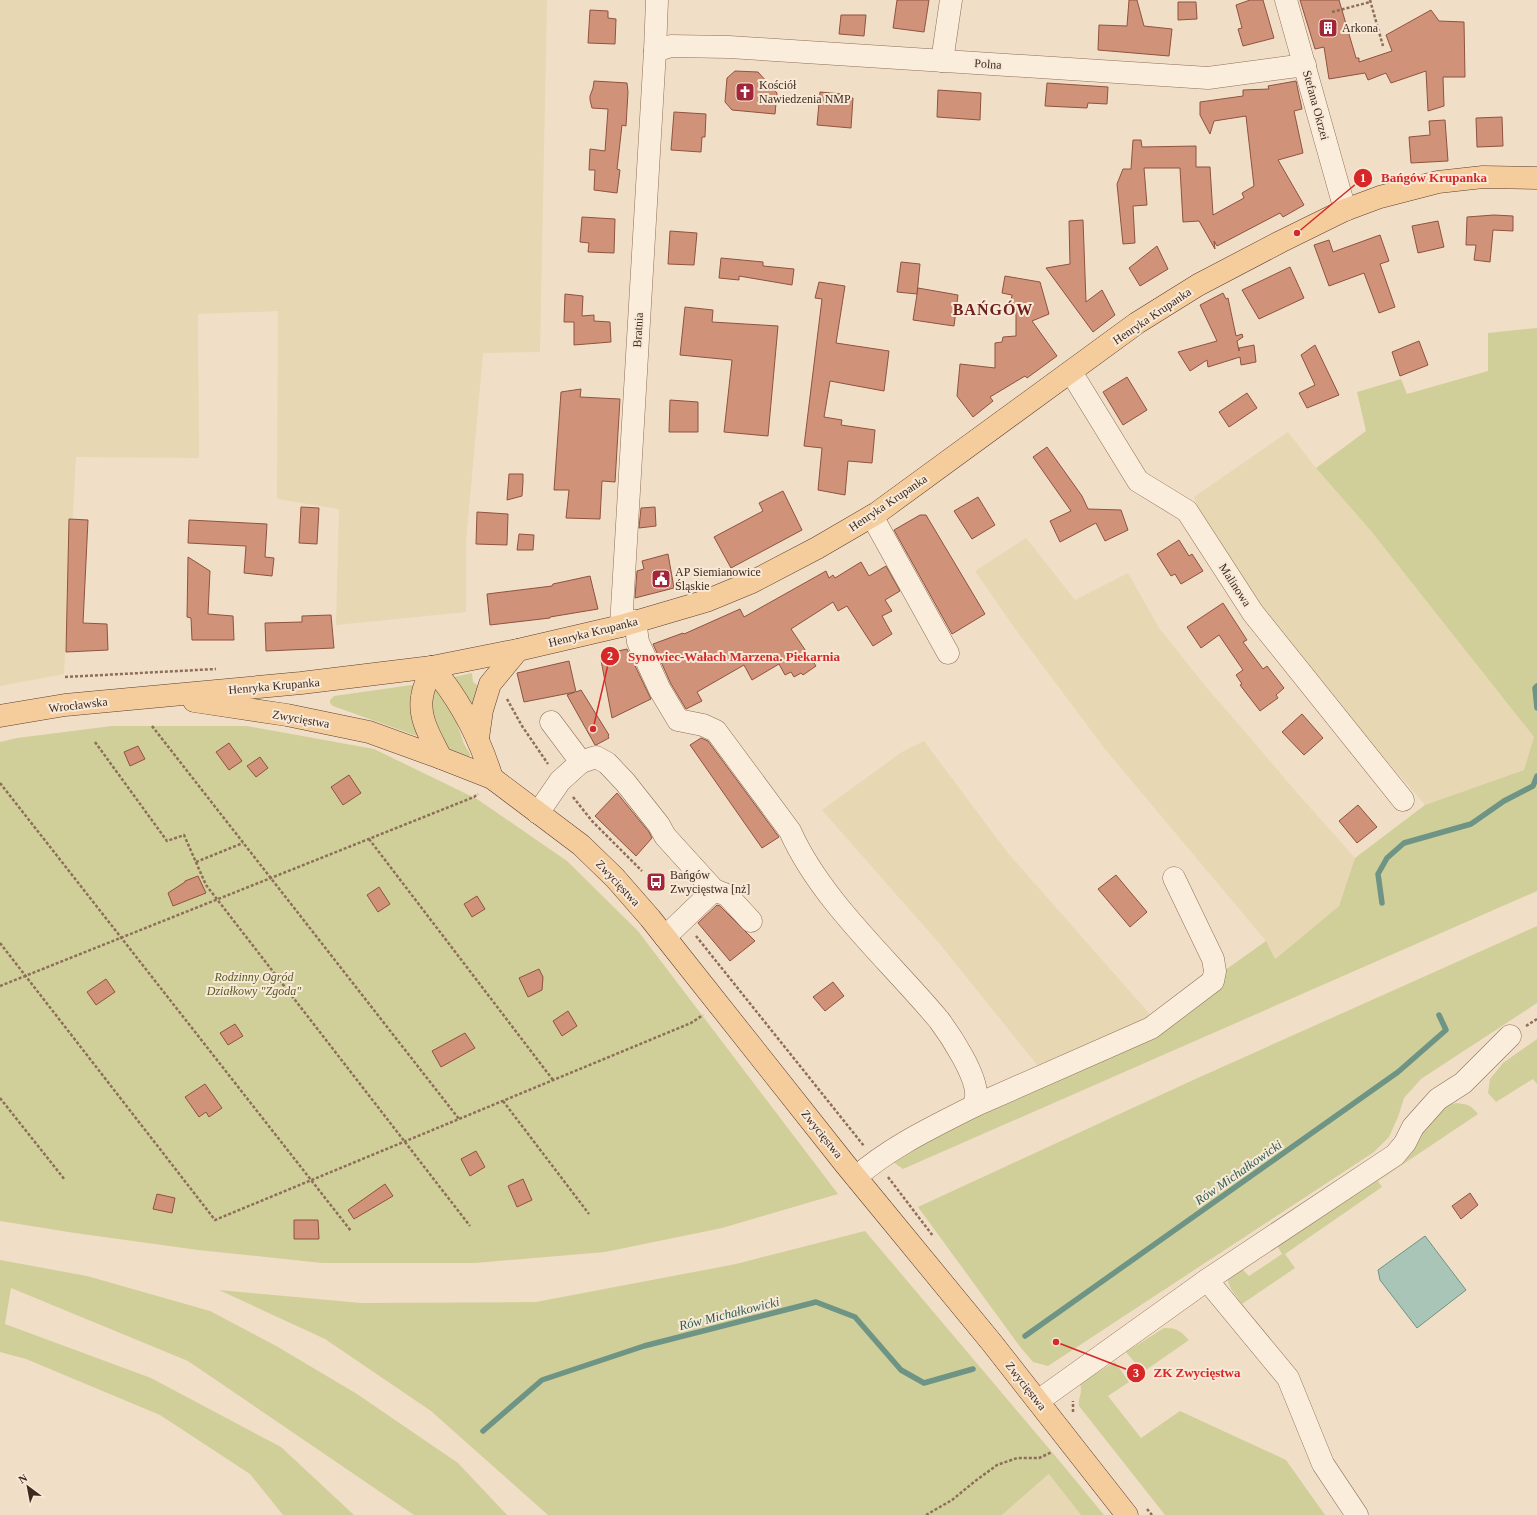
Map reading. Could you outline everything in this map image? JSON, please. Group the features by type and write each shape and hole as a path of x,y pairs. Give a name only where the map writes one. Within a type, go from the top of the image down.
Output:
{"main road":[{"name":"Henryka Krupanka","path":"157,696 301,684 432,667 518,650 628,624 706,601 752,582 817,548 872,516 1138,323 1198,285 1280,242 1345,210 1380,197 1438,182 1483,177 1537,178"},
{"path":"478,738 482,710 490,684 518,650"},
{"path":"432,667 453,694 478,738 492,778"},
{"path":"432,667 422,697 421,713 441,758"},
{"name":"Wrocławska","path":"0,716 65,706 157,696"},
{"name":"Zwycięstwa","path":"157,696 287,715 369,732 492,778 581,845 615,878 664,937 1038,1401 1127,1515"}],"street":[{"name":"Bratnia","path":"657,0 663,49 628,624 660,690 678,720 703,725 716,731 790,831 797,848 812,872 847,916 920,998 950,1035 973,1080 976,1096 974,1106"},
{"path":"942,61 951,0"},
{"name":"Stefana Okrzei","path":"1286,0 1345,210"},
{"name":"Polna","path":"663,49 729,47 1208,78 1305,65"},
{"name":"Malinowa","path":"1071,372 1138,481 1187,511 1253,613 1403,800"},
{"path":"872,516 948,653"},
{"path":"550,722 581,762"},
{"path":"538,813 560,781 581,762 596,757 607,763 625,782 659,825 665,836 714,890 727,895 751,921"},
{"path":"856,1177 872,1163 905,1141 974,1106 1151,1028 1213,981 1215,971 1213,959 1174,878"},
{"path":"664,937 714,890"},
{"path":"1038,1401 1207,1280 1396,1155 1405,1143 1413,1128 1438,1099 1463,1083 1510,1036"},
{"path":"1207,1280 1288,1378 1323,1464 1357,1515"}],"path":[{"path":"1332,12 1370,1 1382,46"},
{"path":"65,677 220,669"},
{"path":"152,726 459,1119"},
{"path":"95,742 167,841 184,834 206,885 470,1226"},
{"path":"0,783 351,1231"},
{"path":"0,986 270,879 474,797 478,794 484,798"},
{"path":"369,839 553,1080"},
{"path":"196,862 242,843"},
{"path":"0,944 215,1220 691,1023 704,1014"},
{"path":"0,1098 65,1180"},
{"path":"503,1101 589,1214"},
{"path":"926,1515 952,1500 997,1465 1017,1458 1039,1458 1057,1449 1067,1438"}],"shaded area":[{"path":"0,0 547,0 540,352 483,353 466,542 466,612 336,625 339,509 277,499 278,311 198,314 199,458 76,457 64,674 0,686"},
{"path":"1288,432 1316,468 1371,531 1534,737 1524,770 1425,805 1287,644 1202,517 1194,497"},
{"path":"1026,538 1075,600 1128,573 1159,628 1206,687 1355,858 1339,906 1274,959 1266,941 1105,749 1016,630 975,571"},
{"path":"924,741 1007,852 1155,1020 1042,1071 939,943 822,810 902,752"},
{"path":"1425,1236 1466,1290 1417,1328 1380,1280 1378,1270"},
{"path":"1050,1474 1081,1515 1002,1515"}],"green space":[{"path":"1537,328 1537,891 903,1169 889,1159 1155,1020 1266,941 1275,959 1339,906 1355,858 1425,805 1524,770 1534,737 1371,531 1316,468 1366,431 1357,392 1401,379 1407,394 1488,371 1488,333"},
{"path":"472,673 473,682 480,687 473,713 452,679 454,677"},
{"path":"419,684 413,715 417,736 333,706 330,703 330,700 334,696"},
{"path":"436,688 450,704 464,744 470,754 469,759 446,748 430,712 433,694"},
{"name":"Rodzinny Ogród Działkowy \"Zgoda\"","path":"112,726 247,726 374,749 477,799 567,861 638,931 838,1194 722,1228 605,1252 475,1263 322,1263 198,1250 0,1221 0,742 17,738"},
{"path":"1537,926 1537,1003 1421,1079 1404,1098 1398,1117 1389,1137 1374,1152 1048,1366 1033,1362 1021,1348 918,1207 1191,1081"},
{"path":"1537,1039 1537,1084 1533,1079 1496,1102 1488,1093 1490,1079 1503,1063"},
{"path":"1456,1103 1468,1106 1478,1114 1378,1181 1382,1187 1285,1254 1295,1268 1242,1304 1231,1289 1227,1279 1237,1270 1243,1270 1249,1276 1282,1254 1276,1244 1433,1113 1444,1106"},
{"path":"865,1231 1104,1515 1081,1515 1049,1474 1002,1515 548,1515 431,1411 325,1339 219,1290 361,1303 536,1302 736,1264"},
{"path":"0,1260 87,1276 210,1311 278,1347 357,1394 458,1463 507,1515 414,1515 188,1361 11,1288 5,1324 151,1378 281,1447 354,1515 283,1515 250,1474 160,1415 26,1359 0,1352"},
{"path":"1164,1328 1178,1331 1189,1340 1143,1372 1126,1352"},
{"path":"1115,1362 1129,1382 1108,1396 1141,1438 1180,1411 1286,1460 1325,1515 1165,1515 1079,1406 1081,1390 1080,1383"}],"building":[{"path":"897,0 929,0 924,32 893,28"},
{"path":"1129,0 1137,0 1144,26 1172,29 1169,56 1098,50 1099,25 1127,26"},
{"path":"1250,0 1263,0 1274,38 1243,46 1238,29 1242,28 1236,5"},
{"path":"1300,0 1339,0 1356,58 1359,58 1359,62 1392,51 1386,35 1431,10 1439,21 1464,22 1465,77 1443,77 1444,106 1428,111 1426,71 1391,83 1386,73 1368,80 1365,73 1329,79 1324,47 1315,49"},
{"path":"1178,2 1196,2 1197,19 1178,20"},
{"path":"590,10 608,11 608,18 616,19 615,44 588,43"},
{"path":"841,15 866,15 864,36 839,34"},
{"name":"Kościół Nawiedzenia NMP","path":"735,71 758,72 777,93 775,114 732,110 725,102 727,78"},
{"path":"594,81 627,83 628,92 626,126 622,125 617,169 620,170 617,193 594,190 595,170 589,170 590,149 605,151 608,109 592,108 590,96"},
{"path":"1296,81 1302,109 1294,111 1303,153 1278,160 1304,205 1283,217 1280,213 1217,246 1214,241 1215,249 1199,221 1183,222 1180,168 1144,168 1147,205 1133,206 1135,243 1123,244 1117,184 1123,169 1131,169 1133,140 1141,140 1142,147 1196,146 1196,167 1210,167 1213,215 1244,198 1242,193 1254,186 1246,116 1214,121 1210,134 1200,115 1200,102 1243,96 1243,90 1269,89 1268,86"},
{"path":"1047,83 1108,87 1107,104 1088,103 1087,108 1045,106"},
{"path":"938,90 981,93 980,120 937,117"},
{"path":"820,92 842,94 842,97 853,98 851,128 817,125"},
{"path":"674,112 706,114 705,137 702,137 701,152 671,150"},
{"path":"1502,117 1503,146 1477,147 1476,118"},
{"path":"1445,120 1448,161 1411,163 1409,137 1430,135 1429,121"},
{"path":"1494,215 1513,216 1513,231 1493,230 1490,262 1474,260 1476,245 1466,245 1467,217"},
{"path":"582,217 615,219 614,253 588,252 589,243 580,242"},
{"path":"1083,220 1086,302 1102,290 1115,315 1093,332 1046,268 1070,264 1069,221"},
{"path":"1438,221 1444,247 1418,253 1412,226"},
{"path":"670,231 697,233 694,265 668,264"},
{"path":"1380,235 1389,261 1380,264 1395,307 1379,313 1364,273 1329,286 1314,245 1329,240 1333,252"},
{"path":"1157,246 1168,269 1140,286 1129,268"},
{"path":"721,258 763,262 763,266 794,269 792,285 739,276 739,280 719,278"},
{"path":"901,262 920,264 917,294 897,292"},
{"path":"1290,267 1304,298 1259,319 1242,290"},
{"path":"1005,276 1040,282 1049,314 1032,321 1057,356 1027,378 1025,376 990,397 993,401 973,417 957,396 960,364 995,368 995,343 1002,342 1003,337 1016,336 1016,308 1010,307 1012,295 1002,293"},
{"path":"819,282 845,286 836,343 889,351 884,391 830,381 824,417 842,420 841,425 875,430 872,463 848,461 845,495 818,490 822,448 804,446 822,299 815,298"},
{"path":"918,288 958,295 954,326 913,320"},
{"path":"1223,293 1226,299 1228,298 1236,336 1242,334 1243,337 1237,341 1239,351 1239,348 1254,345 1256,362 1241,365 1240,357 1208,367 1207,360 1190,371 1178,352 1217,341 1200,305"},
{"path":"565,294 583,296 582,316 594,315 594,321 610,322 611,342 574,345 574,322 564,322"},
{"path":"685,307 713,310 712,322 778,326 768,436 724,432 732,360 680,355"},
{"path":"1419,341 1428,365 1400,376 1392,352"},
{"path":"1315,345 1339,395 1307,408 1299,393 1315,385 1301,355"},
{"path":"1127,377 1147,410 1123,425 1103,392"},
{"path":"581,389 580,397 620,399 615,482 602,481 600,519 566,518 569,490 554,490 561,392"},
{"path":"1247,393 1257,408 1229,427 1219,412"},
{"path":"670,400 698,402 698,432 669,432"},
{"path":"1047,447 1082,496 1088,509 1121,510 1128,530 1105,541 1096,523 1060,542 1050,521 1071,511 1033,457"},
{"path":"509,474 523,474 522,496 507,500"},
{"path":"783,491 802,530 731,568 714,537 763,511 759,503"},
{"path":"978,497 995,525 972,539 954,511"},
{"path":"301,507 319,508 317,544 299,543"},
{"path":"655,507 656,526 639,528 641,508"},
{"path":"477,512 508,514 507,545 476,544"},
{"path":"920,515 926,515 985,614 952,634 894,530"},
{"path":"69,519 88,520 83,623 107,624 108,650 66,652"},
{"path":"189,520 267,524 265,557 274,558 272,576 244,573 246,546 188,543"},
{"path":"519,534 534,535 533,550 517,550"},
{"path":"1179,540 1189,556 1192,554 1203,571 1181,584 1175,574 1171,576 1157,554"},
{"path":"668,554 674,588 635,598 637,571 644,569 642,561"},
{"path":"188,557 210,571 208,614 233,616 234,640 192,640 191,618 187,617"},
{"path":"861,562 869,576 886,566 900,591 885,600 892,611 882,616 892,634 873,646 847,606 838,611 833,602 791,629 816,666 803,675 801,673 794,677 791,672 785,675 779,664 752,680 744,665 697,692 702,701 686,709 671,684 653,644 683,633 684,634 740,609 744,617 826,571 829,578 833,575 835,578"},
{"path":"590,576 598,609 550,618 490,625 487,594 552,586 553,584"},
{"path":"1223,603 1247,640 1243,642 1263,669 1267,666 1284,688 1276,695 1278,698 1260,711 1240,685 1242,684 1236,675 1243,670 1219,635 1201,648 1187,627"},
{"path":"331,615 334,648 266,651 265,623 302,622 302,616"},
{"path":"627,649 651,699 612,718 600,655"},
{"path":"569,661 576,692 581,690 609,735 609,738 596,745 567,695 575,692 524,702 517,673"},
{"path":"1302,714 1323,738 1304,755 1282,732"},
{"path":"701,738 708,741 779,837 762,848 690,745"},
{"path":"229,743 242,761 229,770 216,752"},
{"path":"138,746 145,759 130,766 124,752"},
{"path":"260,757 268,768 256,777 247,766"},
{"path":"349,775 361,793 343,805 331,787"},
{"path":"617,793 649,832 652,838 636,856 595,816"},
{"path":"1358,805 1377,827 1357,843 1339,821"},
{"path":"1116,875 1147,912 1130,927 1098,889"},
{"path":"198,876 206,893 173,906 168,893 185,881"},
{"path":"379,887 390,904 378,912 367,895"},
{"path":"477,896 485,909 472,917 464,904"},
{"path":"717,905 720,906 755,941 730,961 698,923"},
{"path":"539,969 543,977 542,990 528,997 519,978"},
{"path":"106,979 115,992 96,1005 87,992"},
{"path":"833,982 844,996 825,1011 813,997"},
{"path":"568,1011 577,1026 562,1036 553,1021"},
{"path":"235,1024 243,1036 228,1045 220,1033"},
{"path":"465,1033 475,1048 441,1067 432,1051"},
{"path":"205,1084 222,1108 209,1117 206,1112 199,1117 185,1097"},
{"path":"476,1151 485,1167 470,1176 461,1159"},
{"path":"523,1179 532,1200 517,1207 508,1186"},
{"path":"385,1184 393,1196 354,1219 348,1210"},
{"path":"1470,1193 1478,1205 1461,1219 1452,1206"},
{"path":"157,1194 175,1198 172,1213 153,1209"},
{"path":"294,1220 318,1220 319,1239 294,1239"}],"waterway":[{"name":"Rów Michałkowicki","path":"1537,686 1535,688 1537,708"},
{"name":"Rów Michałkowicki","path":"1382,903 1378,874 1387,858 1404,843 1471,824 1504,801 1533,786 1537,776"},
{"name":"Rów Michałkowicki","path":"1025,1336 1398,1072 1446,1030 1439,1015"},
{"name":"Rów Michałkowicki","path":"483,1431 542,1380 644,1346 816,1302 855,1317 901,1370 924,1383 973,1369"}],"place":[{"name":"Arkona","path":"1328,28"},
{"name":"Kościół Nawiedzenia NMP","path":"745,92"},
{"name":"Bańgów Krupanka","path":"1297,233"},
{"name":"AP Siemianowice Śląskie","path":"661,579"},
{"name":"Synowiec-Wałach Marzena. Piekarnia","path":"593,729"},
{"name":"Bańgów Zwycięstwa [nż]","path":"656,882"},
{"name":"ZK Zwycięstwa","path":"1056,1342"}],"district":[{"name":"BAŃGÓW","path":"993,309"}]}
